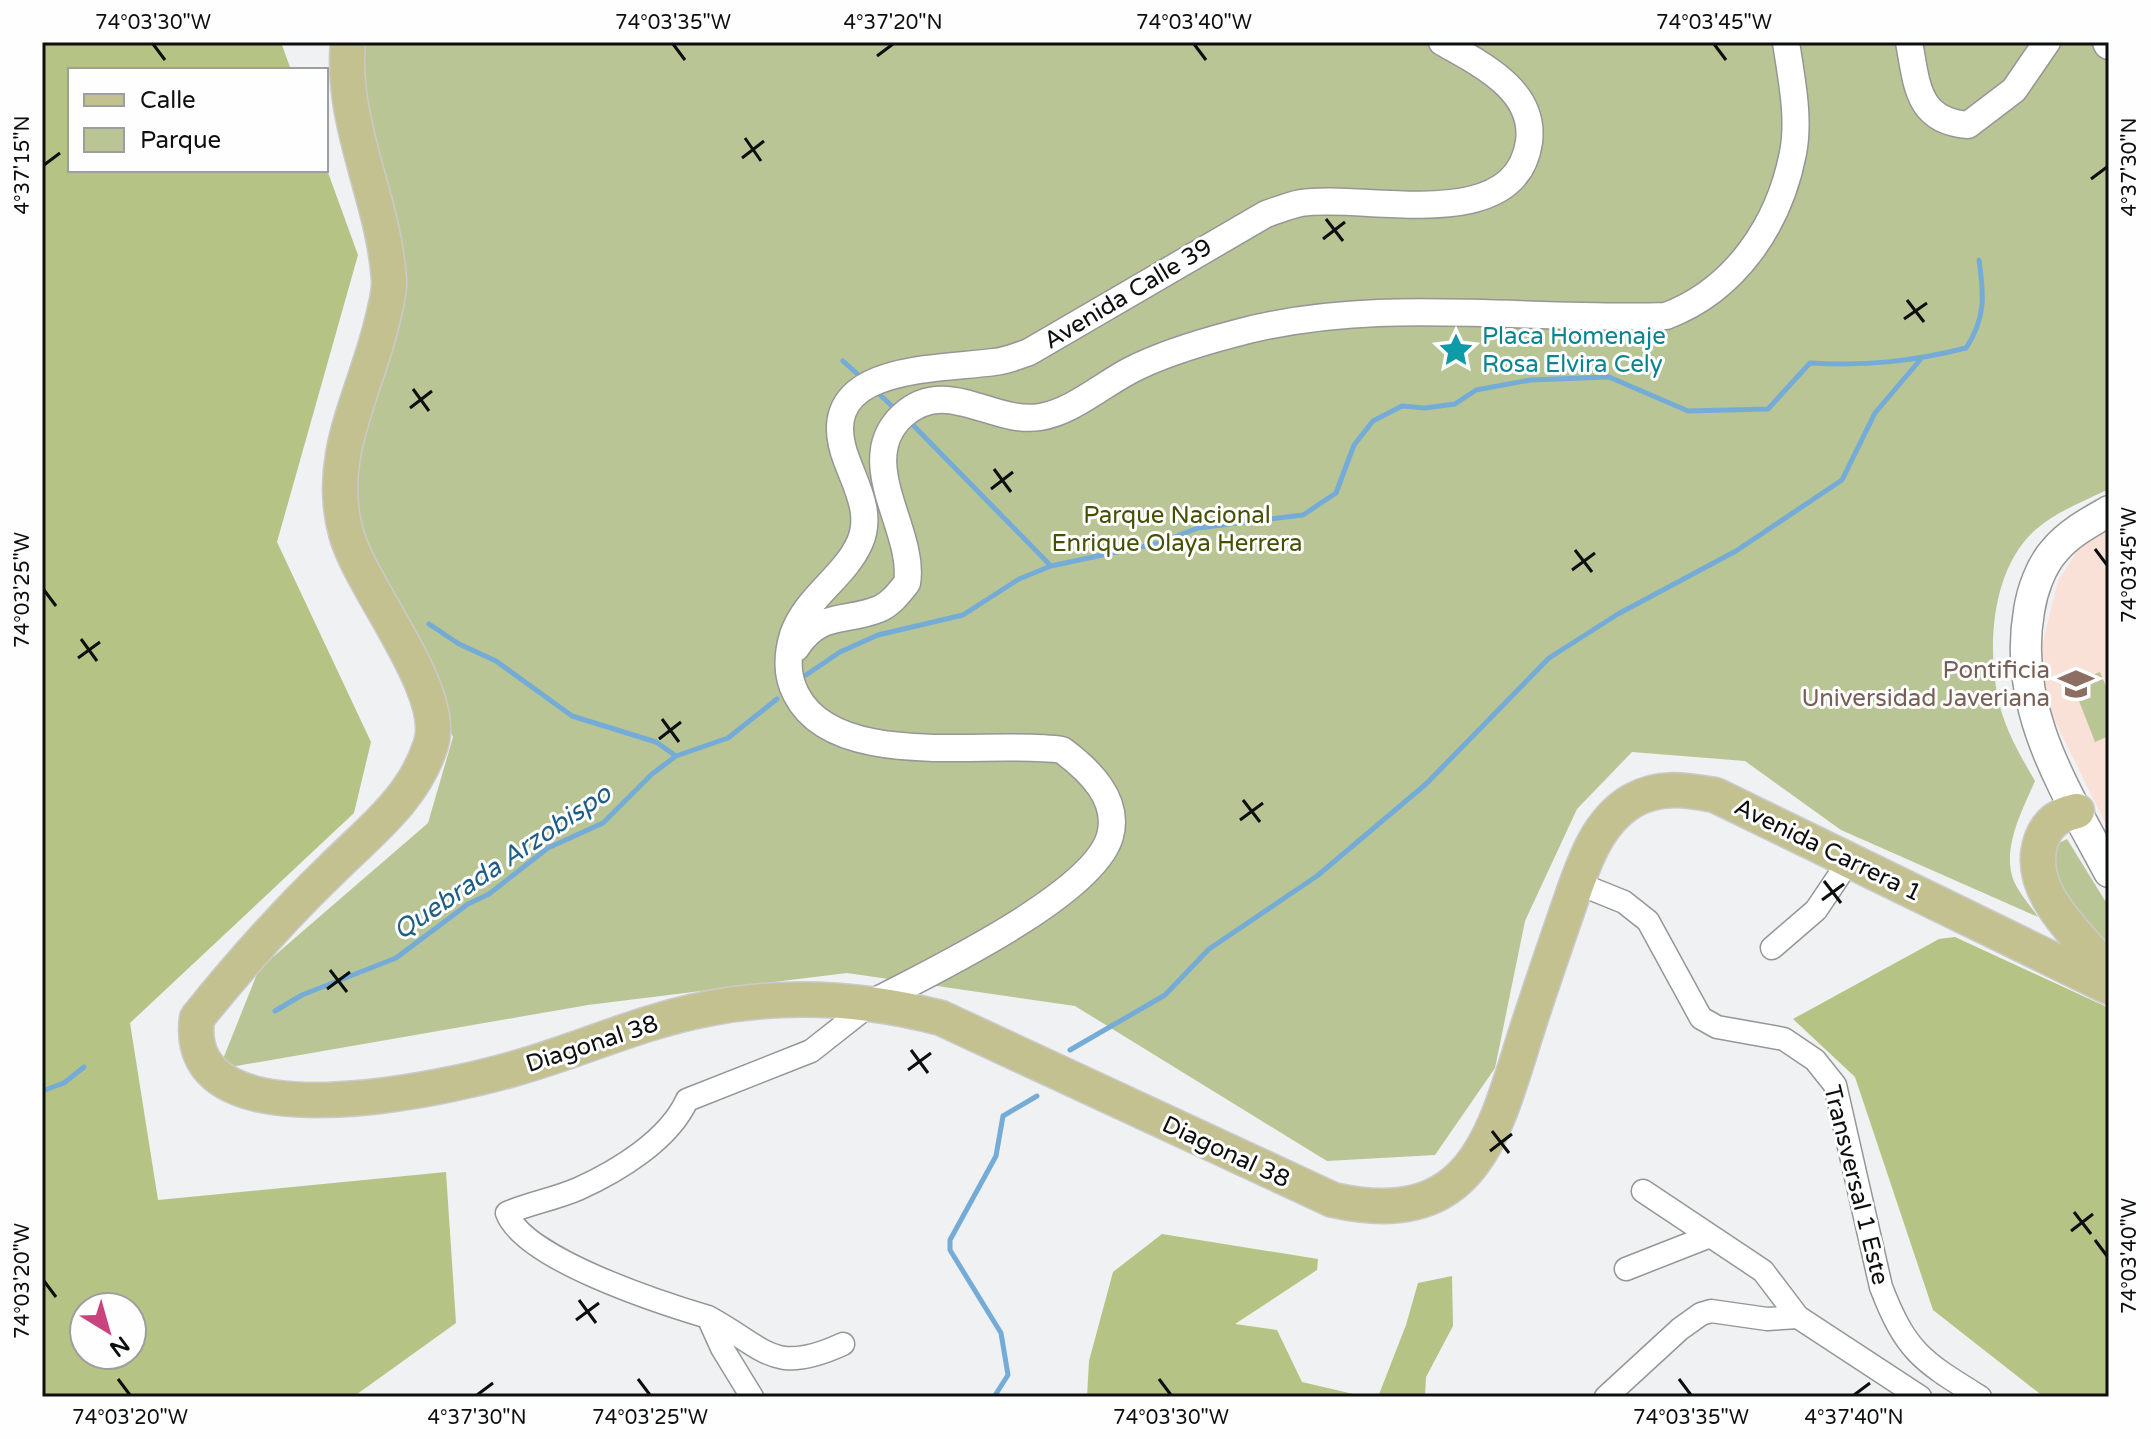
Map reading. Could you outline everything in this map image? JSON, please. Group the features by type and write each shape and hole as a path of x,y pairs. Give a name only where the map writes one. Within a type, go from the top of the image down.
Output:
{"main road":[{"name":"Diagonal 38","path":"348,42 359,146 381,233 389,282 377,341 340,459 346,533 426,694 433,740 416,778 395,808 321,880 197,1018 194,1034 204,1061 236,1090 275,1099 377,1097 518,1067 705,1009 803,998 872,1003 941,1018 1333,1200 1370,1208 1399,1206 1432,1195 1463,1176 1482,1153 1496,1127 1577,883"},
{"path":"2109,511 2081,527 2054,550 2031,601 2024,640 2028,694 2038,730 2109,872"},
{"name":"Avenida Carrera 1","path":"1577,883 1595,840 1612,817 1632,801 1655,791 1678,789 1715,795 2109,987"},
{"path":"2077,811 2065,814 2048,826 2038,850 2038,876 2052,901 2109,972"}],"street":[{"name":"Avenida Calle 39","path":"788,662 799,622 854,556 864,532 865,508 841,447 840,433 847,405 867,384 945,366 997,362 1029,352 1245,223 1286,207 1302,203 1453,205 1499,189 1512,177 1528,150 1528,121 1522,106 1501,78 1442,42"},
{"path":"843,1344 811,1359 770,1357 708,1317 637,1294 547,1254 510,1222 507,1213 578,1189 625,1163 677,1122 687,1100 811,1051 872,1003 988,941 1073,883 1096,861 1110,837 1112,814 1100,786 1062,750 873,742 830,729 804,708 790,680 788,662 806,634 821,623 881,609 907,583 908,551 889,497 884,450 889,434 901,416 922,404 949,399 968,401 1014,417 1043,417 1160,358 1234,333 1287,322 1372,314 1666,316 1693,306 1712,293 1753,251 1784,185 1793,151 1795,118 1786,42"},
{"path":"1909,42 1921,99 1934,116 1950,124 1968,125 2014,90 2047,42"},
{"path":"1772,948 1816,910 1849,861"},
{"name":"Transversal 1 Este","path":"1577,883 1624,902 1648,921 1693,1011 1701,1018 1717,1027 1784,1039 1823,1067 1835,1085 1881,1287 1893,1318 1910,1348 1927,1364 1980,1397"},
{"path":"1643,1191 1763,1271 1798,1317 1920,1397"},
{"path":"1626,1269 1710,1236"},
{"path":"1606,1397 1680,1329 1701,1314 1711,1311 1767,1319 1798,1317"},
{"path":"708,1317 722,1348 752,1397"}],"shaded area":[{"name":"Pontificia Universidad Javeriana","path":"2109,526 2109,831 2053,717 2040,673 2041,649 2058,581 2077,551"}],"green space":[{"path":"42,42 282,45 290,68 68,68 68,172 328,172 358,255 277,542 371,742 354,813 130,1023 158,1200 446,1172 456,1323 353,1397 42,1397"},
{"name":"Parque Nacional Enrique Olaya Herrera","path":"354,42 2109,42 2109,489 2051,518 2020,547 2001,587 1993,632 1995,677 2004,720 2035,781 2015,828 2010,867 2015,884 2038,917 1841,830 1745,761 1632,752 1577,809 1525,921 1495,1068 1435,1155 1327,1161 1075,1006 847,973 588,1005 219,1069 259,969 428,823 453,737 372,566 350,506 350,449 386,344"},
{"path":"2100,672 2109,694 2109,736 2095,742 2072,683"},
{"path":"2067,839 2109,907 2109,944 2059,895 2050,857 2059,843"},
{"path":"1955,937 2109,1008 2109,1397 2044,1397 1933,1310 1855,1077 1793,1019 1939,939"},
{"path":"1162,1234 1318,1259 1317,1270 1235,1324 1277,1330 1302,1382 1366,1397 1087,1397 1089,1361 1113,1272"},
{"path":"1452,1276 1453,1326 1426,1377 1425,1397 1378,1397 1406,1325 1418,1283"}],"waterway":[{"name":"Quebrada Arzobispo","path":"806,675 840,652 878,635 963,615 1019,579 1051,566 1159,543 1198,528 1303,515 1336,493 1354,445 1373,421 1402,406 1425,408 1455,404 1476,390 1530,380 1609,377 1688,411 1768,409 1810,363 1888,362 1966,348 1977,327 1982,306 1979,260"},
{"path":"1070,1050 1165,995 1209,949 1317,876 1426,784 1549,658 1618,614 1736,551 1842,480 1875,413 1920,360"},
{"path":"843,361 863,379"},
{"path":"876,391 897,411"},
{"path":"910,422 1051,566"},
{"path":"429,624 459,644 496,661 572,716 656,742 676,756"},
{"name":"Quebrada Arzobispo","path":"275,1011 302,995 396,958 468,904 489,894 548,848 603,823 652,774 676,756 728,738 777,699"},
{"path":"42,1091 64,1083 84,1067"},
{"path":"994,1397 1008,1375 1001,1333 950,1250 950,1240 996,1156 1003,1116 1037,1096"}],"place":[{"name":"Placa Homenaje Rosa Elvira Cely","path":"1456,350"},
{"name":"Pontificia Universidad Javeriana","path":"2076,684"}]}
